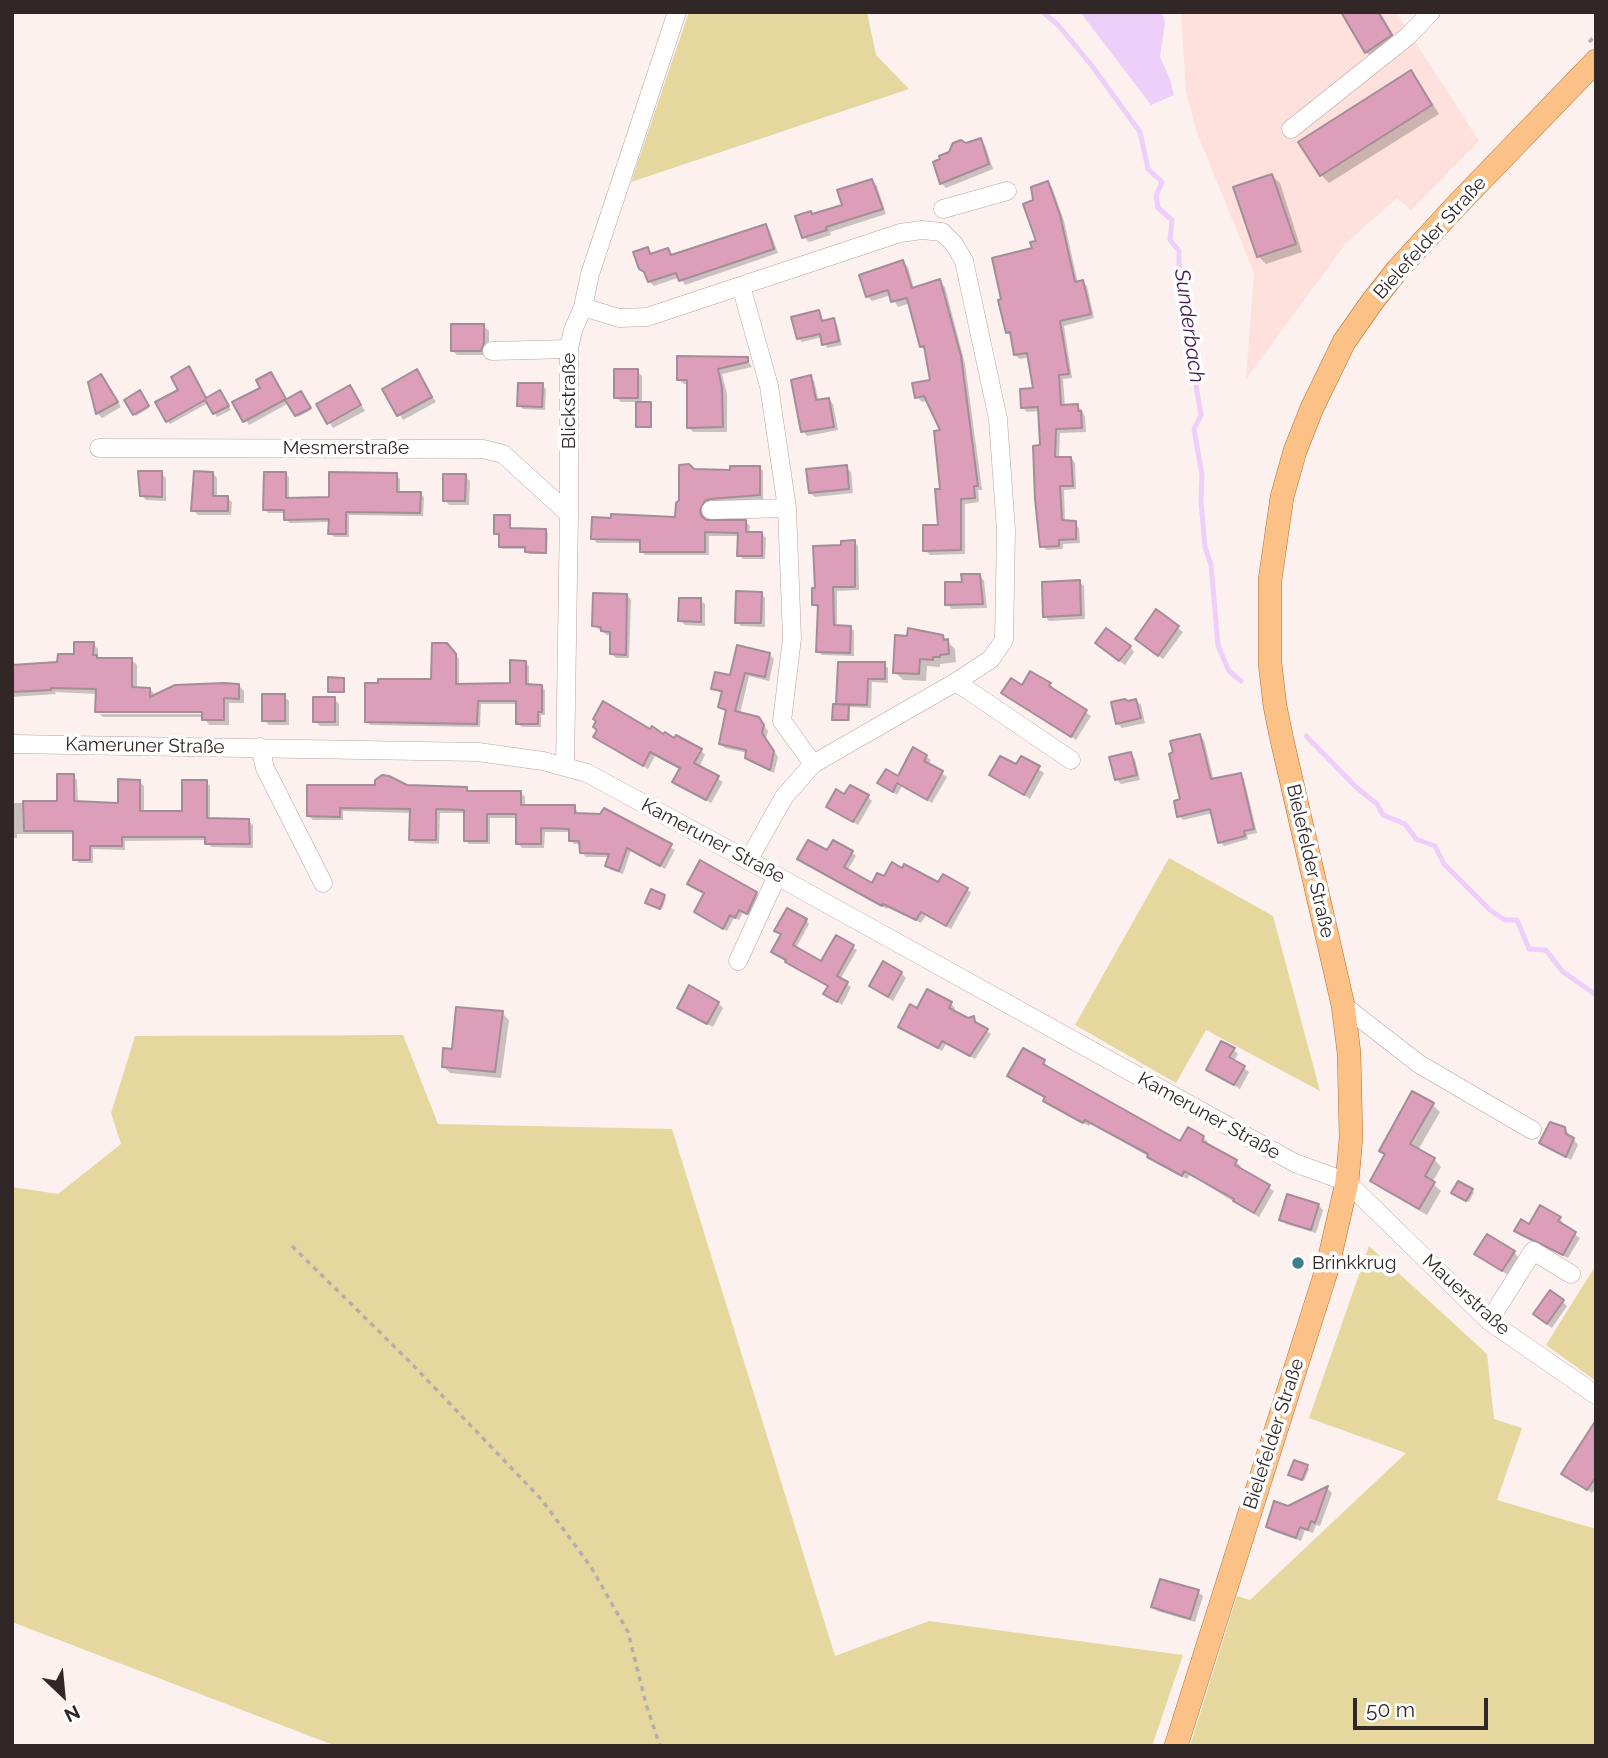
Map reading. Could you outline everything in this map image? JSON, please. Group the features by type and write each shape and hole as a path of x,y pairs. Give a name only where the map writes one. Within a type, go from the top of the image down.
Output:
{"main road":[{"name":"Bielefelder Straße","path":"1176,1746 1327,1269 1347,1182 1351,1138 1352,1095 1343,1005 1275,706 1270,663 1269,619 1275,540 1282,498 1311,408 1344,342 1371,302 1591,53"}],"street":[{"name":"Blickstraße","path":"565,766 569,349 573,330 583,307 590,274 677,12"},
{"path":"1291,130 1408,36 1431,12"},
{"path":"942,232 944,201 1007,191"},
{"path":"583,307 619,318 647,317 900,233 922,230 942,232 954,244 964,261 998,419 1006,530 1004,640 991,659 957,682 813,764 784,797 748,861"},
{"path":"741,286 769,386 787,508 792,638 782,721 813,764"},
{"path":"492,351 569,349"},
{"name":"Mesmerstraße","path":"99,448 483,449 503,454 569,514"},
{"path":"711,510 787,508"},
{"path":"957,682 1071,760"},
{"name":"Kameruner Straße","path":"12,744 478,752 565,766 587,773 1295,1163 1347,1182"},
{"path":"260,747 265,768 323,883"},
{"path":"738,961 777,876"},
{"path":"1343,1005 1419,1064 1532,1130"},
{"name":"Mauerstraße","path":"1347,1182 1489,1321 1596,1395"},
{"path":"1489,1321 1534,1251 1571,1274"}],"path":[{"path":"1591,53 1596,35"},
{"path":"292,1246 409,1361 542,1500 590,1567 628,1632 660,1746"}],"shaded area":[{"path":"689,12 867,12 876,55 909,89 631,182"},
{"path":"1080,12 1162,12 1165,23 1160,57 1174,95 1151,105"},
{"path":"1181,12 1396,12 1479,141 1411,210 1397,198 1346,243 1246,379 1254,273 1196,130 1186,92"},
{"path":"1169,858 1273,916 1320,1091 1206,1030 1176,1083 1075,1025"},
{"path":"403,1035 438,1124 672,1129 835,1656 929,1621 1183,1655 1152,1746 336,1746 12,1622 12,1187 58,1194 121,1144 111,1113 135,1036"},
{"path":"1369,1246 1487,1354 1494,1419 1522,1428 1497,1500 1596,1529 1596,1746 1190,1746 1237,1596 1250,1600 1406,1453 1309,1418"},
{"path":"1596,1265 1596,1381 1546,1345"}],"building":[{"path":"1341,12 1378,12 1392,35 1365,53"},
{"path":"1411,70 1432,105 1320,176 1298,142"},
{"path":"981,138 989,164 940,184 933,162 949,152 953,143 961,140 966,143"},
{"path":"1272,174 1296,244 1257,257 1233,187"},
{"path":"872,179 883,209 826,227 827,230 802,238 795,216 842,205 837,190"},
{"path":"1048,181 1060,215 1075,282 1083,280 1091,314 1060,321 1069,374 1059,375 1061,405 1078,404 1082,428 1056,429 1055,457 1071,457 1073,486 1060,486 1062,520 1076,521 1076,539 1059,540 1059,546 1040,547 1033,446 1040,445 1038,407 1021,408 1020,389 1033,388 1027,353 1014,355 1010,332 1006,333 998,300 1001,299 992,258 1032,248 1030,242 1036,241 1023,204 1033,200 1031,187"},
{"path":"766,224 774,249 679,281 676,273 648,282 644,272 639,269 633,252 648,247 650,254 668,248 671,255"},
{"path":"903,260 912,288 940,279 961,356 978,486 974,486 975,498 961,499 961,550 923,551 923,525 938,525 935,489 940,489 934,431 940,430 924,396 915,398 912,383 930,380 924,346 920,347 907,298 891,302 888,290 866,297 859,275"},
{"path":"819,310 822,321 834,318 839,341 822,345 820,334 797,339 791,317"},
{"path":"451,324 484,324 481,351 451,351"},
{"path":"677,356 748,357 748,362 718,369 722,388 723,427 687,428 687,380 677,380"},
{"path":"189,366 206,398 220,390 229,406 213,414 205,400 166,422 155,402 178,390 171,377"},
{"path":"417,369 432,397 397,416 382,389"},
{"path":"614,369 638,369 638,398 614,398"},
{"path":"271,372 286,399 243,422 232,402 260,388 256,380"},
{"path":"101,374 118,402 96,414 88,382"},
{"path":"811,375 816,400 829,398 834,427 801,432 791,380"},
{"path":"518,383 543,383 542,407 517,406"},
{"path":"350,385 361,405 327,424 316,404"},
{"path":"140,390 149,406 133,415 124,400"},
{"path":"301,391 311,408 295,416 285,400"},
{"path":"636,402 651,402 651,427 636,427"},
{"path":"689,464 694,469 730,470 730,466 760,466 760,495 710,499 705,501 700,510 706,520 746,520 746,532 762,532 762,556 737,556 738,533 705,532 705,552 640,552 640,540 591,539 592,517 611,518 611,514 675,517 676,503 679,500 679,465"},
{"path":"847,465 849,489 809,493 806,469"},
{"path":"138,471 162,471 162,497 140,496"},
{"path":"194,471 213,472 213,496 228,496 228,511 191,511"},
{"path":"264,472 286,472 286,498 329,497 329,472 397,473 397,492 421,492 420,513 346,512 346,534 328,534 329,519 284,520 284,510 263,510"},
{"path":"443,474 466,474 465,501 443,501"},
{"path":"494,515 510,515 510,528 546,529 546,553 525,552 525,547 499,547 499,534 494,534"},
{"path":"855,540 855,587 833,587 834,625 851,626 850,653 816,652 818,605 812,605 812,588 815,588 813,546 841,545 841,541"},
{"path":"961,574 980,574 983,604 945,605 945,582 962,582"},
{"path":"1080,580 1081,615 1043,617 1042,582"},
{"path":"736,591 762,592 761,623 735,623"},
{"path":"593,593 627,594 626,655 610,654 610,632 592,626"},
{"path":"679,598 701,598 701,622 678,621"},
{"path":"1156,609 1179,626 1158,656 1135,639"},
{"path":"908,628 943,635 944,640 948,639 949,654 933,657 933,660 920,659 919,674 893,673 895,635 907,636"},
{"path":"1106,628 1131,646 1119,661 1095,643"},
{"path":"74,642 94,642 93,655 97,655 97,658 132,658 132,687 150,688 150,697 175,685 224,683 239,684 239,699 224,698 224,720 202,720 202,712 95,712 96,689 51,688 12,692 12,665 57,662 58,654 74,654"},
{"path":"432,643 447,643 456,654 456,684 510,683 510,660 526,661 526,684 542,685 542,712 538,712 538,724 516,724 516,701 478,701 477,724 365,722 365,683 378,683 378,679 431,679"},
{"path":"737,645 770,653 765,677 745,673 735,711 759,717 764,725 762,733 774,751 770,770 745,758 746,750 719,744 726,710 718,707 722,691 711,689 715,672 730,675"},
{"path":"838,662 885,662 885,679 868,679 867,705 836,704"},
{"path":"1030,671 1087,710 1071,737 1001,693 1011,678 1022,685"},
{"path":"328,677 344,678 344,692 328,692"},
{"path":"262,694 285,694 285,721 262,721"},
{"path":"313,697 335,697 335,722 313,722"},
{"path":"1136,699 1141,718 1116,724 1111,702"},
{"path":"603,701 650,729 652,726 674,738 676,735 702,749 694,763 719,776 706,800 672,782 680,768 650,752 643,766 593,737 597,730 593,727 596,721 593,719"},
{"path":"833,704 849,705 848,720 832,720"},
{"path":"1200,734 1211,779 1241,773 1254,829 1244,831 1245,836 1218,843 1210,809 1177,817 1174,801 1180,799 1169,754 1173,752 1170,741"},
{"path":"913,747 927,755 924,761 943,771 927,800 897,783 893,792 877,783 886,769 898,776"},
{"path":"1131,752 1137,775 1115,780 1109,757"},
{"path":"1000,756 1016,764 1021,756 1040,766 1024,795 989,775"},
{"path":"57,774 74,774 74,801 118,803 118,779 140,780 140,811 182,811 182,780 207,780 207,818 249,819 250,844 205,844 205,837 122,837 122,846 90,846 90,860 73,860 73,831 24,831 23,801 57,801"},
{"path":"382,775 407,785 467,787 467,791 521,791 521,805 575,805 575,813 600,814 604,808 672,844 660,866 627,848 619,871 605,866 609,854 580,853 579,841 569,841 569,829 541,828 541,844 516,844 516,814 487,814 487,841 464,841 464,810 436,809 436,840 409,840 410,809 340,808 340,817 307,816 307,785 375,785 375,780"},
{"path":"850,785 869,795 853,822 826,807 836,789 844,794"},
{"path":"808,840 827,850 833,840 853,851 844,867 872,883 877,873 884,876 892,862 902,868 904,864 938,882 943,874 968,888 946,926 921,912 916,920 883,904 882,906 797,859"},
{"path":"700,860 757,892 747,914 739,910 735,918 730,915 723,929 694,912 704,893 687,884"},
{"path":"651,889 665,895 660,909 645,903"},
{"path":"787,908 807,919 793,945 821,961 836,935 854,945 837,976 848,982 837,1002 823,994 828,986 771,952 781,934 774,931"},
{"path":"883,961 902,972 888,997 869,986"},
{"path":"689,985 719,1002 707,1024 677,1008"},
{"path":"927,989 952,1002 949,1008 968,1018 974,1016 975,1022 988,1029 970,1056 942,1041 938,1048 898,1027 910,1004 917,1008"},
{"path":"456,1007 503,1011 495,1072 442,1067 443,1048 452,1049"},
{"path":"1221,1041 1235,1048 1229,1057 1245,1066 1234,1085 1206,1070"},
{"path":"1023,1048 1045,1060 1043,1064 1180,1141 1188,1127 1204,1136 1202,1141 1237,1160 1235,1165 1270,1185 1254,1213 1184,1171 1182,1176 1085,1120 1083,1123 1043,1101 1045,1097 1007,1076"},
{"path":"1412,1091 1434,1103 1410,1144 1435,1158 1425,1176 1435,1182 1419,1209 1370,1181 1385,1154 1379,1151"},
{"path":"1550,1122 1565,1127 1566,1134 1574,1138 1566,1157 1539,1143"},
{"path":"1458,1181 1473,1189 1466,1201 1451,1193"},
{"path":"1287,1194 1319,1204 1311,1230 1279,1220"},
{"path":"1540,1205 1561,1217 1558,1221 1576,1232 1563,1255 1514,1231 1521,1219 1529,1224"},
{"path":"1487,1234 1515,1251 1502,1271 1474,1254"},
{"path":"1550,1290 1564,1300 1547,1324 1533,1314"},
{"path":"1596,1420 1596,1477 1587,1490 1561,1474"},
{"path":"1294,1460 1308,1465 1302,1480 1288,1475"},
{"path":"1328,1486 1315,1523 1311,1521 1308,1530 1300,1527 1296,1538 1266,1527 1274,1501 1288,1506"},
{"path":"1160,1579 1199,1590 1190,1619 1151,1607"}],"waterway":[{"name":"Sunderbach","path":"1043,12 1058,25 1092,66 1140,132 1148,169 1162,182 1156,196 1158,208 1172,220 1170,240 1179,251 1179,267 1185,285 1185,308 1192,335 1193,368 1201,415 1194,429 1202,475 1205,547 1211,565 1218,646 1229,671 1241,681"},
{"name":"Sunderbach","path":"1306,736 1356,787 1377,804 1383,815 1405,824 1416,839 1435,846 1444,864 1490,910 1505,920 1517,920 1529,949 1546,950 1562,971 1596,995"}],"place":[{"name":"Brinkkrug","path":"1298,1263"}]}
